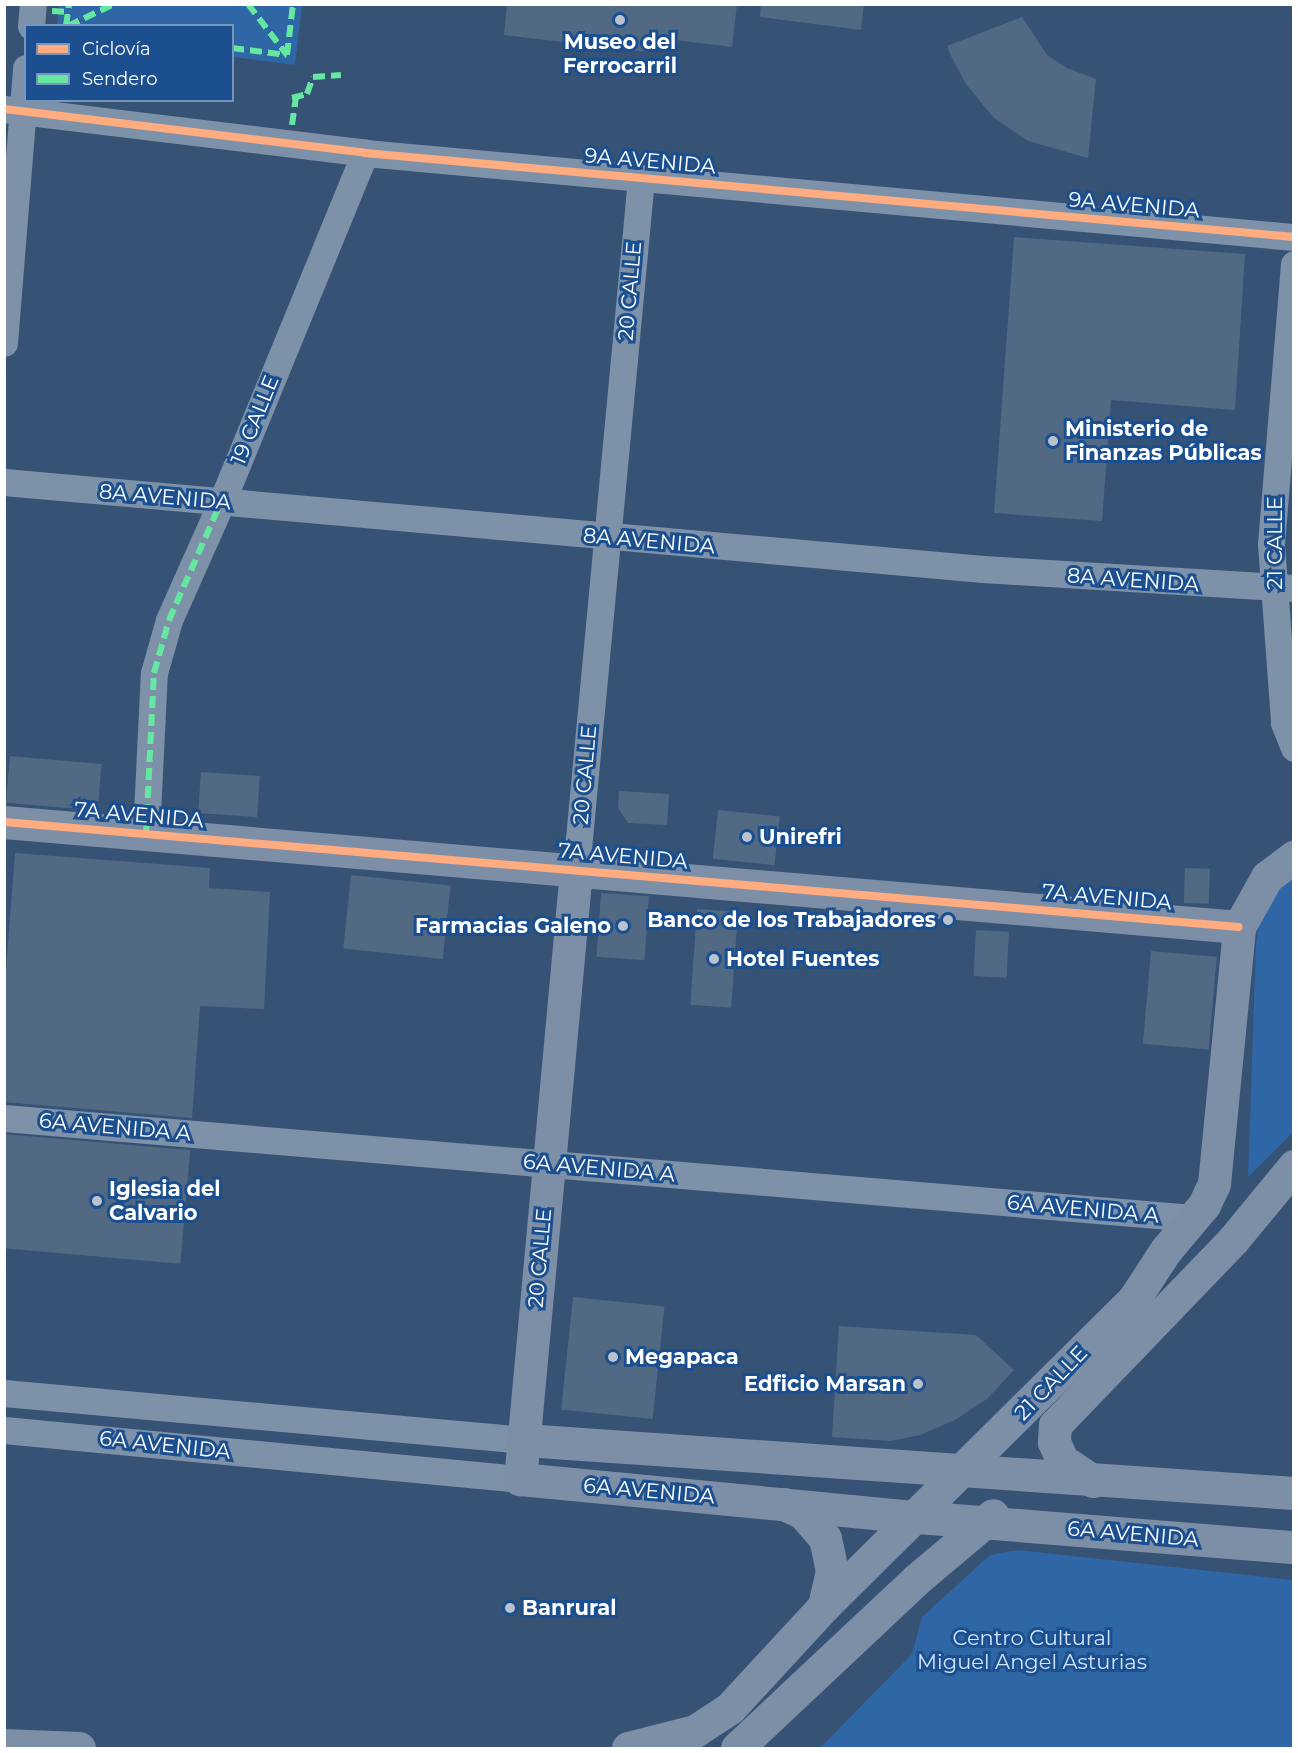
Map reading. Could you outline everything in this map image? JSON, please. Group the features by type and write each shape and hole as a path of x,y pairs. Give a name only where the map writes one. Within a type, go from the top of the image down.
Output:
{"main road":[{"name":"7A AVENIDA","path":"4,822 1239,927"},
{"path":"1239,927 1267,877 1293,857"},
{"name":"20 CALLE","path":"520,1479 576,870"},
{"name":"21 CALLE","path":"628,1749 669,1743 713,1721 730,1708 824,1606 918,1517 1134,1299 1171,1243 1194,1218 1218,1172 1239,927"},
{"path":"1134,1299 1203,1236 1286,1174"},
{"name":"21 CALLE","path":"1093,1481 1062,1460 1054,1442 1055,1425 1233,1240 1286,1174"},
{"name":"6A AVENIDA","path":"524,1440 962,1473 1293,1493"},
{"path":"750,1742 917,1578 1039,1478"},
{"name":"6A AVENIDA","path":"520,1479 918,1517 1293,1547"},
{"path":"783,1503 803,1513 825,1538 832,1571 824,1606"},
{"path":"4,1745 79,1749"}],"street":[{"path":"31,24 33,4"},
{"path":"4,343 12,110 24,74"},
{"name":"9A AVENIDA","path":"12,110 365,153 1293,237"},
{"name":"19 CALLE","path":"146,834 154,673 169,620 221,502 365,153"},
{"name":"20 CALLE","path":"576,870 641,177"},
{"name":"21 CALLE","path":"1293,264 1270,544 1284,588 1284,723 1293,748"},
{"name":"8A AVENIDA","path":"4,482 607,538 1031,573 1284,588"},
{"name":"6A AVENIDA A","path":"4,1118 1194,1218"},
{"name":"6A AVENIDA","path":"4,1393 524,1440"},
{"name":"6A AVENIDA","path":"4,1430 520,1479"}],"green space":[{"path":"59,5 302,5 295,65 234,57 234,24 57,24"},
{"path":"1293,873 1293,1132 1248,1177 1256,945 1259,923 1279,888"},
{"name":"Centro Cultural Miguel Angel Asturias","path":"1018,1550 1293,1580 1293,1748 820,1748 912,1654 922,1617 990,1555"}],"building":[{"name":"Museo del Ferrocarril","path":"507,4 737,4 732,47 651,37 648,52 504,35"},
{"path":"761,4 864,4 861,30 760,17"},
{"path":"1022,17 1047,55 1067,68 1096,79 1088,158 1028,141 993,117 966,84 951,56 947,46"},
{"name":"Ministerio de Finanzas Públicas","path":"1014,237 1245,254 1235,410 1111,400 1102,521 994,513"},
{"path":"10,756 102,764 98,811 6,803"},
{"path":"201,772 260,776 257,817 198,813"},
{"path":"619,791 669,794 667,825 628,823 618,808"},
{"name":"Unirefri","path":"718,810 780,816 775,865 713,859"},
{"path":"15,853 210,868 209,888 270,892 264,1009 200,1006 192,1118 4,1102 4,995"},
{"path":"1185,868 1210,869 1209,904 1184,903"},
{"path":"351,875 450,885 443,959 343,949"},
{"name":"Farmacias Galeno","path":"601,893 649,896 644,960 597,957"},
{"name":"Hotel Fuentes","path":"697,909 738,912 731,1008 690,1005"},
{"path":"976,930 1009,932 1007,978 974,976"},
{"path":"1151,951 1217,957 1209,1049 1143,1044"},
{"name":"Iglesia del Calvario","path":"4,1134 190,1150 180,1264 4,1248"},
{"name":"Megapaca","path":"573,1297 664,1307 653,1419 561,1409"},
{"name":"Edficio Marsan","path":"839,1326 976,1335 1014,1370 987,1399 955,1420 920,1435 891,1441 832,1437"}],"marked path":[{"path":"66,24 69,4"},
{"path":"72,24 114,4"},
{"path":"248,4 287,55"},
{"path":"234,48 287,55 293,4"},
{"path":"52,11 68,12"},
{"path":"292,98 307,94 313,77 341,75"},
{"path":"292,125 296,98"},
{"path":"146,834 154,673 169,620 221,502"}],"cycle path":[{"path":"4,109 365,153 1294,237"},
{"path":"4,822 1239,927"}],"place":[{"name":"Museo del Ferrocarril","path":"620,20"},
{"name":"Ministerio de Finanzas Públicas","path":"1053,441"},
{"name":"Unirefri","path":"747,837"},
{"name":"Banco de los Trabajadores","path":"948,920"},
{"name":"Farmacias Galeno","path":"623,926"},
{"name":"Hotel Fuentes","path":"714,959"},
{"name":"Iglesia del Calvario","path":"97,1201"},
{"name":"Megapaca","path":"613,1357"},
{"name":"Edficio Marsan","path":"918,1384"},
{"name":"Banrural","path":"510,1608"}]}
